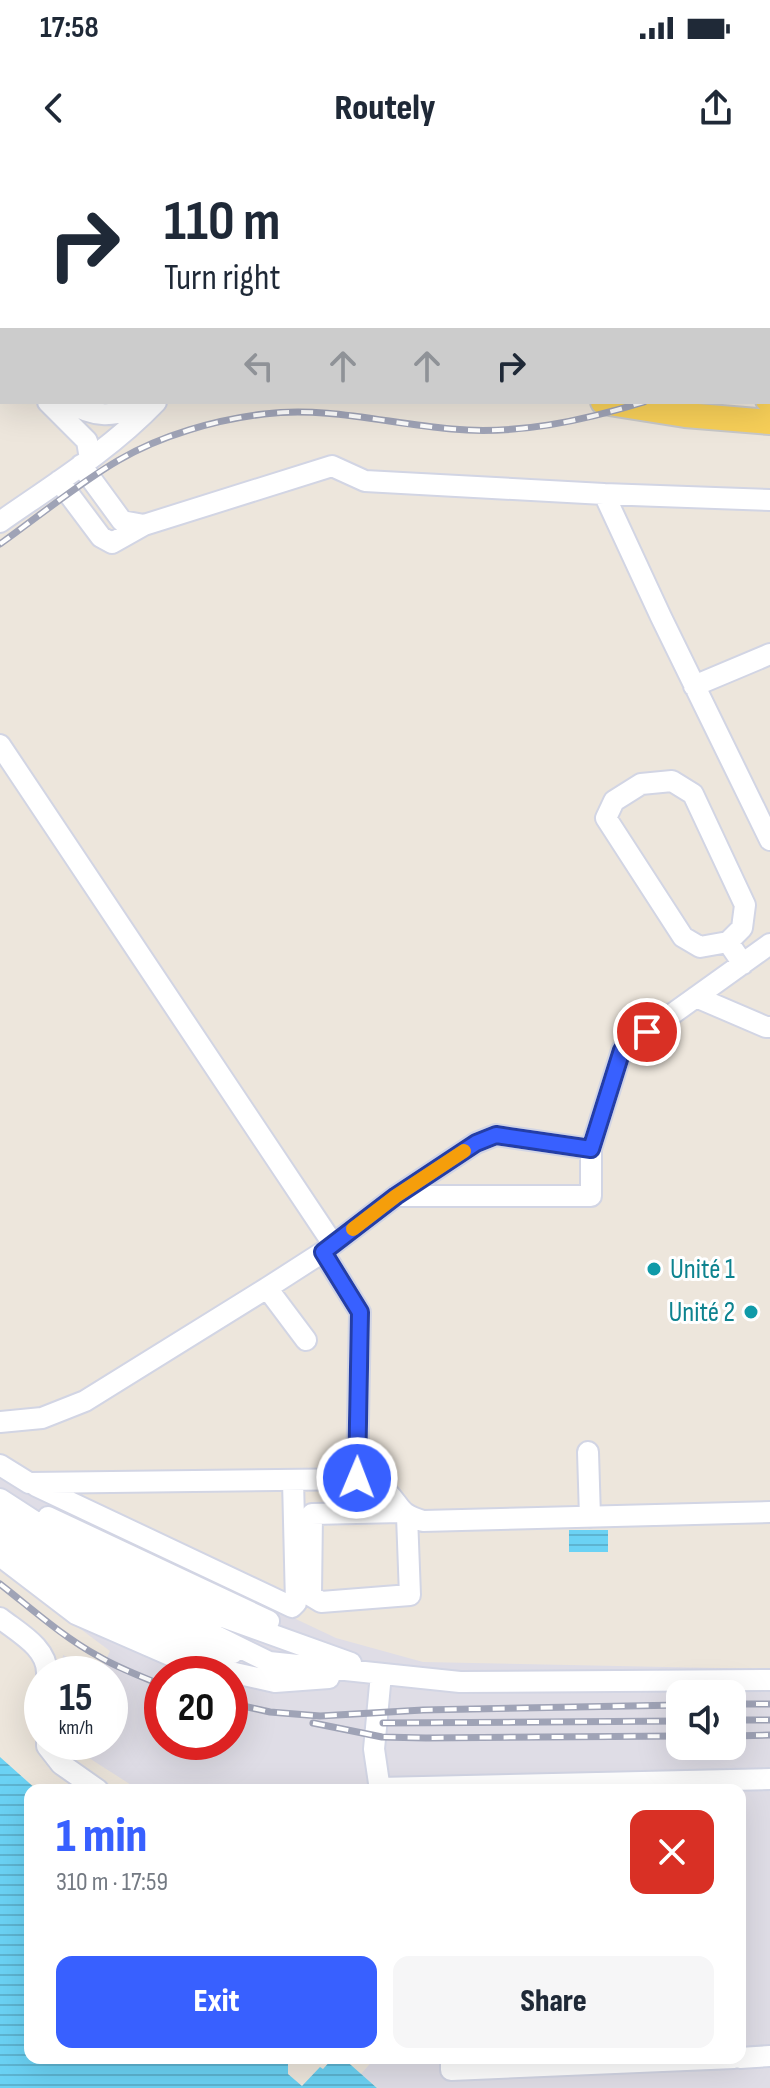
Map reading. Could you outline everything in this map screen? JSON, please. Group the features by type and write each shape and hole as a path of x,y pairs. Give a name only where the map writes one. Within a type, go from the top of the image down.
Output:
{"main road":[{"path":"616,404 685,415 770,422"}],"street":[{"path":"50,404 87,441 86,462 122,521 144,525"},
{"path":"72,404 83,411 106,415 154,404"},
{"path":"0,522 86,462 154,404"},
{"path":"59,481 101,537 112,543 144,525 332,466 365,481 770,500"},
{"path":"604,494 770,840"},
{"path":"694,686 770,654"},
{"path":"0,745 328,1248 360,1312 357,1478"},
{"path":"672,781 693,794 745,905 742,928 728,942 700,947 683,937 606,818 614,801 641,784 672,781"},
{"path":"728,942 743,964"},
{"path":"396,1196 591,1196 591,1149 622,1050 770,944"},
{"path":"696,997 770,1027"},
{"path":"0,1422 42,1418 85,1401 328,1248 396,1196 476,1143 496,1135 591,1149"},
{"path":"267,1288 306,1340"},
{"path":"588,1452 590,1517"},
{"path":"0,1465 29,1483 292,1607 296,1603 293,1480"},
{"path":"29,1483 369,1479 387,1492 404,1514 410,1595 321,1602 311,1596 312,1514 404,1514 423,1521 770,1512"},
{"path":"0,1497 381,1674"},
{"path":"0,1517 93,1580 269,1662"},
{"path":"0,1535 86,1597 190,1643 269,1662 460,1682 770,1680"},
{"path":"0,1556 76,1614 186,1662 275,1682 381,1674"},
{"path":"0,1618 44,1656"},
{"path":"378,1784 374,1749 381,1674"},
{"path":"58,1760 89,1784"},
{"path":"574,1784 770,1779"},
{"path":"746,2058 770,2056"},
{"path":"451,2064 451,2070 592,2064"}],"shaded area":[{"path":"0,1479 336,1638 423,1662 770,1669 770,2088 378,2088 361,2074 370,2064 746,2064 746,1784 130,1784 92,1760 128,1760 128,1656 108,1656 110,1651 0,1569"}],"water":[{"path":"569,1530 608,1530 608,1552 569,1552"},
{"path":"0,1757 30,1784 24,1784 24,2064 288,2064 288,2074 302,2086 320,2067 350,2064 377,2088 0,2088"}],"railway":[{"path":"0,544 119,460 171,436 227,420 264,414 312,412 428,427 501,430 573,420 637,404"},
{"path":"0,1584 85,1648 144,1678"},
{"path":"746,1704 770,1704"},
{"path":"248,1707 320,1716 423,1710 666,1705"},
{"path":"746,1720 770,1720"},
{"path":"383,1723 666,1721"},
{"path":"313,1723 382,1737 666,1736"},
{"path":"746,1736 770,1735"}],"slow traffic":[{"path":"353,1229 464,1151"}],"place":[{"name":"Unité 1","path":"654,1269"},
{"name":"Unité 2","path":"751,1312"}],"route":[{"path":"357,1478 360,1312 323,1252 396,1196 476,1143 496,1135 591,1149 622,1050 647,1032"}]}
